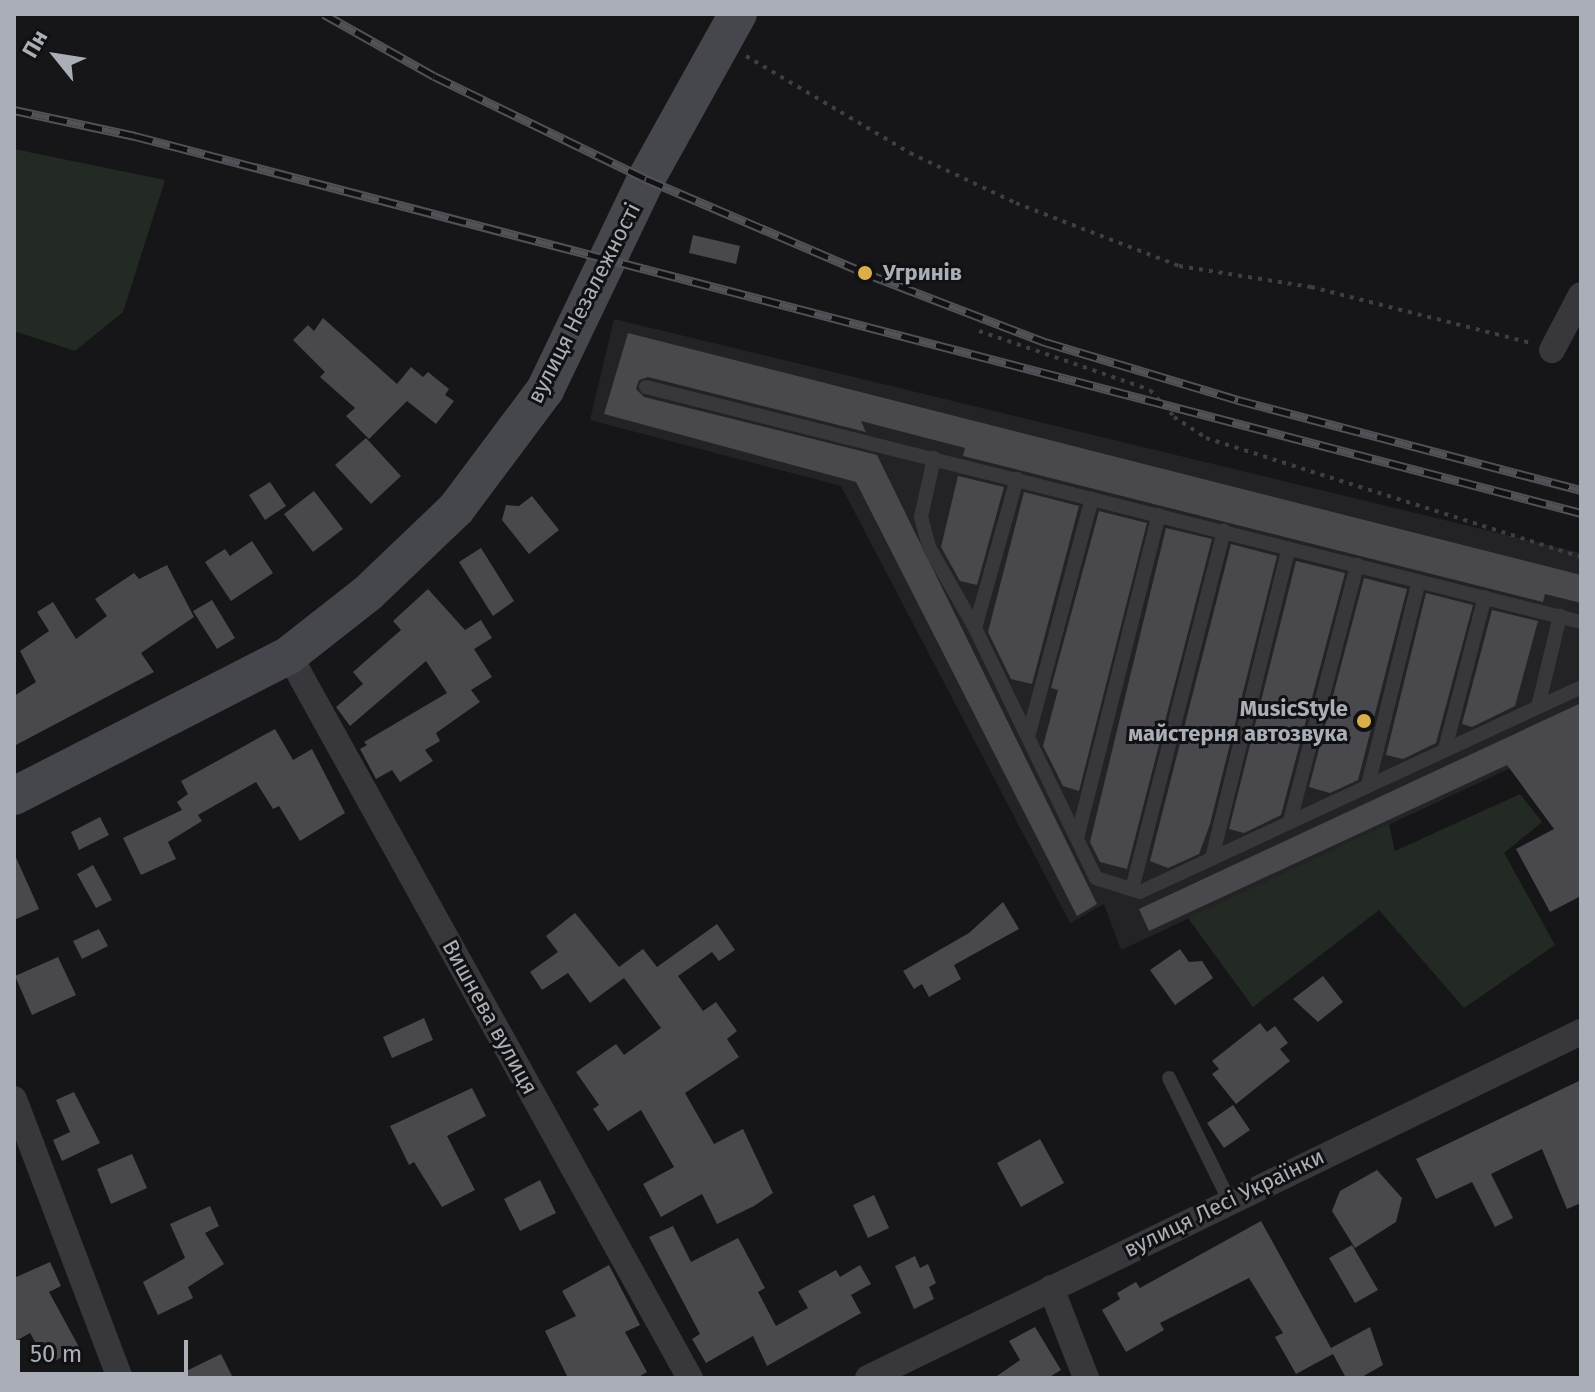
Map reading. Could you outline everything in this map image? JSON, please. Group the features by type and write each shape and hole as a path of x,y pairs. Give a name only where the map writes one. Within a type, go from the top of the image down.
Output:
{"street":[{"name":"вулиця Незалежності","path":"14,796 289,655 368,593 456,509 545,390 646,179 730,29"},
{"path":"1552,350 1581,295"},
{"name":"Вишнева вулиця","path":"289,655 690,1378"},
{"name":"вулиця Лесі Українки","path":"868,1378 1229,1200 1581,1032"},
{"path":"14,1099 120,1378"},
{"path":"1051,1288 1086,1378"}],"lane":[{"path":"646,387 1581,622"},
{"path":"934,458 921,517 929,547 975,628 1096,878 1140,892 1581,687"},
{"path":"975,628 1017,479"},
{"path":"1028,737 1092,498"},
{"path":"1077,838 1159,515"},
{"path":"1132,889 1224,531"},
{"path":"1212,858 1289,548"},
{"path":"1290,821 1357,565"},
{"path":"1368,785 1419,581"},
{"path":"1445,749 1485,597"},
{"path":"1538,707 1560,616"},
{"path":"1169,1078 1229,1200"}],"path":[{"path":"730,29 910,153 1016,203 1179,266 1311,287 1552,350"},
{"path":"979,331 1150,390 1174,417 1206,438 1581,557"}],"shaded area":[{"path":"14,149 165,180 123,312 75,351 14,331"},
{"path":"614,319 1581,553 1581,735 1121,950 1104,904 1070,923 841,486 590,420"},
{"path":"1520,794 1542,822 1504,853 1555,945 1464,1008 1379,910 1253,1007 1188,918 1389,824 1395,851"}],"building":[{"path":"693,235 740,246 736,264 689,253"},
{"path":"323,318 397,384 411,367 423,377 428,372 449,389 445,395 454,401 436,424 407,401 369,439 346,416 355,408 320,377 325,372 293,340 308,325 314,331"},
{"path":"628,333 1581,575 1581,603 1545,594 1543,602 963,456 965,448 861,421 866,432 648,377 639,380 636,389 644,397 877,455 1097,904 1077,916 856,482 604,414"},
{"path":"366,438 401,476 371,504 335,465"},
{"path":"958,476 1004,487 977,585 960,581 941,547"},
{"path":"270,482 286,506 265,520 249,495"},
{"path":"314,491 343,529 313,552 284,514"},
{"path":"1024,492 1079,506 1032,684 1011,679 988,632"},
{"path":"532,496 559,530 529,554 502,520 506,505 519,506"},
{"path":"1099,511 1147,523 1079,791 1063,786 1043,746 1058,690 1051,688"},
{"path":"1166,528 1212,539 1127,869 1100,862 1090,842"},
{"path":"252,541 273,573 231,601 205,562 225,549 230,556"},
{"path":"1231,544 1277,556 1210,824 1199,854 1168,868 1150,861"},
{"path":"481,548 514,601 493,616 459,562"},
{"path":"1296,561 1345,573 1281,815 1244,833 1229,829"},
{"path":"167,565 194,617 141,653 154,672 14,746 14,696 36,682 20,651 49,631 37,612 53,602 76,639 107,616 95,599 134,573 139,579"},
{"path":"1364,578 1407,589 1358,780 1330,793 1309,787"},
{"path":"428,589 465,630 481,620 492,638 474,649 492,677 471,690 480,702 436,733 440,741 425,750 433,761 400,782 392,770 376,779 360,749 367,745 364,742 447,693 426,661 350,726 336,707 363,684 353,672 401,630 393,621"},
{"path":"1426,593 1473,605 1436,743 1403,759 1386,755"},
{"path":"212,600 235,638 217,649 193,611"},
{"path":"1492,610 1538,621 1515,706 1472,727 1462,724"},
{"path":"1581,703 1581,896 1550,912 1516,849 1554,829 1507,765 1149,931 1139,909"},
{"path":"275,729 293,760 312,749 345,813 300,841 279,806 273,809 256,782 198,815 202,821 168,842 176,859 141,875 123,838 182,810 177,802 188,794 181,781"},
{"path":"100,817 109,835 79,850 71,832"},
{"path":"14,853 39,909 14,920"},
{"path":"93,865 112,900 96,908 77,874"},
{"path":"1003,902 1019,929 954,965 961,979 929,997 922,984 914,989 903,971 969,933"},
{"path":"575,913 619,967 643,949 657,967 717,924 735,950 719,961 712,952 678,976 703,1011 716,1002 737,1031 727,1039 739,1057 685,1093 714,1144 743,1129 773,1193 754,1206 717,1224 702,1194 661,1217 643,1184 674,1167 641,1110 608,1131 593,1109 599,1105 576,1072 616,1044 624,1055 661,1028 624,978 590,1003 568,973 542,990 530,972 558,952 546,936"},
{"path":"99,929 108,946 82,959 73,941"},
{"path":"1180,949 1189,962 1202,961 1213,978 1175,1005 1150,970"},
{"path":"58,957 76,995 32,1015 15,976"},
{"path":"1323,976 1343,1002 1318,1022 1293,999"},
{"path":"424,1018 433,1040 392,1058 383,1037"},
{"path":"1260,1023 1267,1032 1275,1026 1288,1043 1280,1049 1290,1061 1236,1104 1212,1074 1219,1069 1212,1061"},
{"path":"1581,1080 1581,1203 1567,1209 1542,1149 1491,1174 1513,1218 1495,1227 1472,1182 1436,1199 1416,1159"},
{"path":"472,1088 486,1116 447,1136 475,1190 442,1207 414,1162 409,1165 390,1126"},
{"path":"74,1092 100,1143 62,1161 53,1140 70,1132 56,1100"},
{"path":"1233,1105 1250,1130 1224,1148 1207,1123"},
{"path":"1040,1139 1064,1183 1021,1207 997,1163"},
{"path":"132,1154 147,1188 111,1204 97,1169"},
{"path":"1377,1170 1402,1198 1396,1222 1355,1248 1332,1211 1340,1191"},
{"path":"540,1180 556,1213 520,1231 504,1199"},
{"path":"874,1195 889,1228 868,1238 853,1205"},
{"path":"210,1206 219,1226 205,1233 224,1264 188,1287 193,1298 158,1315 143,1282 185,1258 170,1224"},
{"path":"1261,1221 1331,1348 1370,1327 1383,1365 1360,1378 1346,1378 1333,1354 1296,1374 1275,1337 1283,1333 1249,1278 1160,1323 1164,1330 1126,1352 1102,1310 1120,1299 1117,1293 1136,1282 1140,1288"},
{"path":"673,1226 691,1262 738,1238 765,1288 758,1292 776,1326 808,1308 798,1291 836,1270 840,1277 860,1265 871,1284 851,1295 861,1313 767,1366 753,1336 706,1363 692,1339 700,1334 649,1237"},
{"path":"1352,1245 1378,1290 1355,1303 1329,1258"},
{"path":"915,1256 920,1268 928,1264 936,1283 929,1287 934,1299 914,1309 895,1266"},
{"path":"50,1262 61,1286 49,1292 79,1347 48,1365 30,1333 14,1342 14,1278"},
{"path":"609,1265 640,1325 625,1332 647,1372 637,1378 568,1378 545,1331 576,1316 562,1291"},
{"path":"1035,1327 1061,1370 1048,1378 994,1378 1020,1360 1009,1341"},
{"path":"221,1354 233,1378 172,1378"}],"railway":[{"path":"324,14 434,76 646,179 865,273 1045,342 1238,400 1581,490"},
{"path":"14,110 135,136 1581,513"}],"place":[{"name":"Угринів","path":"865,273"},
{"name":"MusicStyle майстерня автозвука","path":"1364,721"}]}
